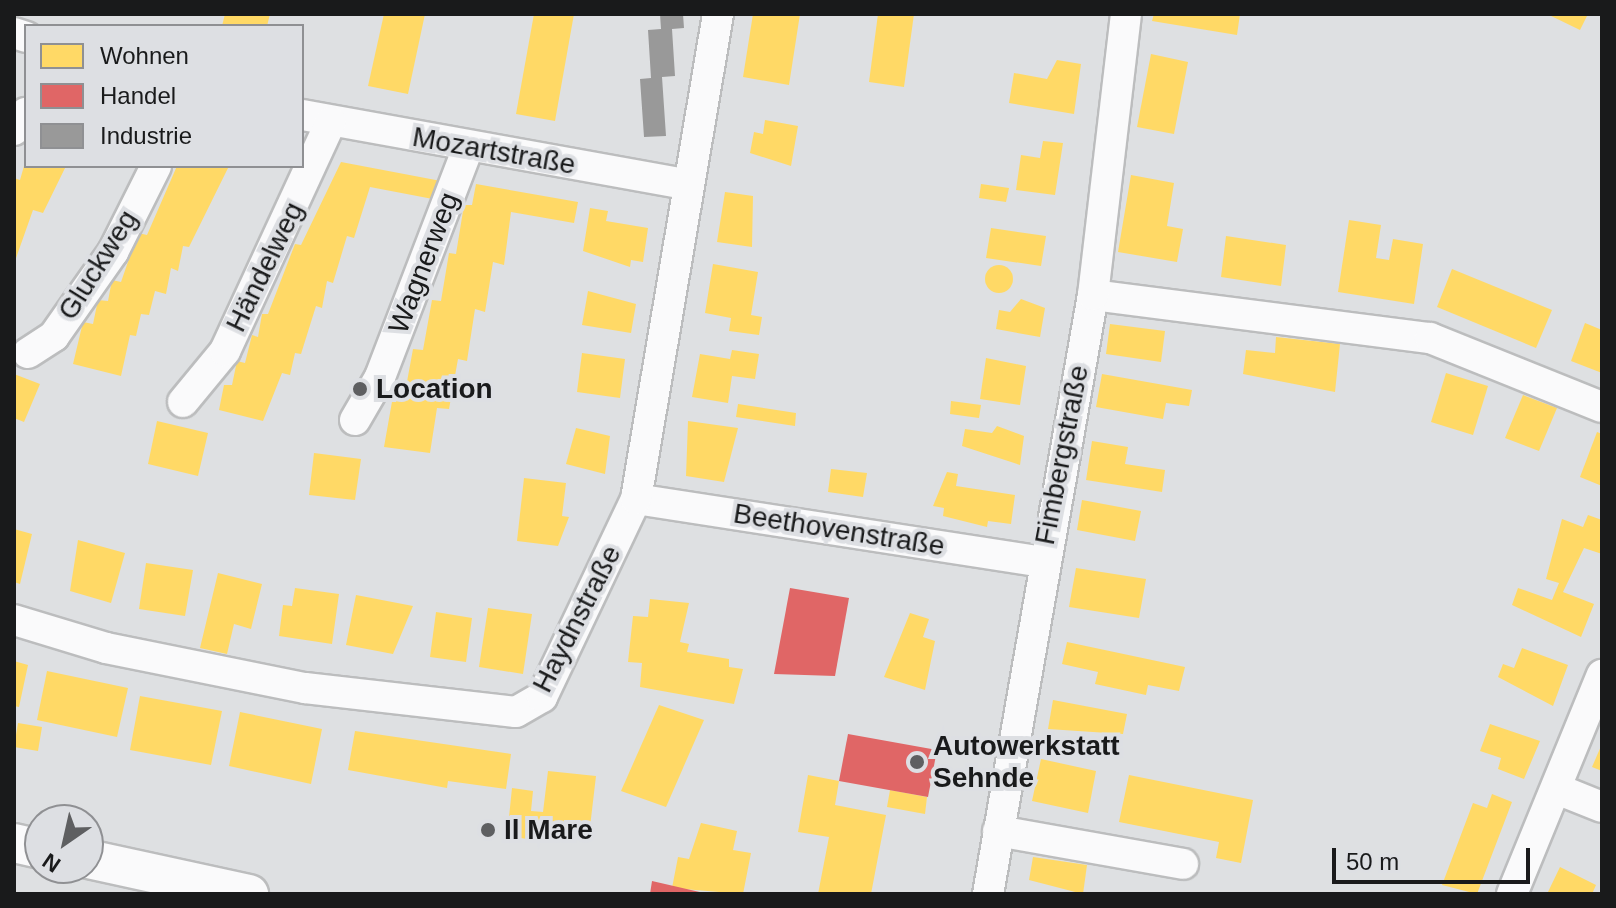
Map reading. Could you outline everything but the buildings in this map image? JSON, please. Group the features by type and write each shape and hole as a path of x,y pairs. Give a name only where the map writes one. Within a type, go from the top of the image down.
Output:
{"main road":[{"path":"104,863 235,893"}],"street":[{"name":"Haydnstraße","path":"14,620 106,648 305,688 516,712 542,697 636,499 718,14"},
{"name":"Fimbergstraße","path":"988,894 1042,562 1093,295 1126,14"},
{"name":"Mozartstraße","path":"316,119 687,184"},
{"name":"Händelweg","path":"304,150 316,119"},
{"name":"Wagnerweg","path":"355,420 380,377 468,148"},
{"name":"Gluckweg","path":"28,353 54,336 113,252 155,168"},
{"name":"Händelweg","path":"183,402 225,351 297,168"},
{"path":"1093,295 1430,338 1602,407"},
{"name":"Beethovenstraße","path":"636,499 1042,562"},
{"path":"1512,894 1602,675"},
{"path":"1557,789 1602,807"},
{"path":"998,831 1183,864"}],"place":[{"name":"Location","path":"360,389"},
{"name":"Autowerkstatt Sehnde","path":"917,762"},
{"name":"Il Mare","path":"488,830"}]}
